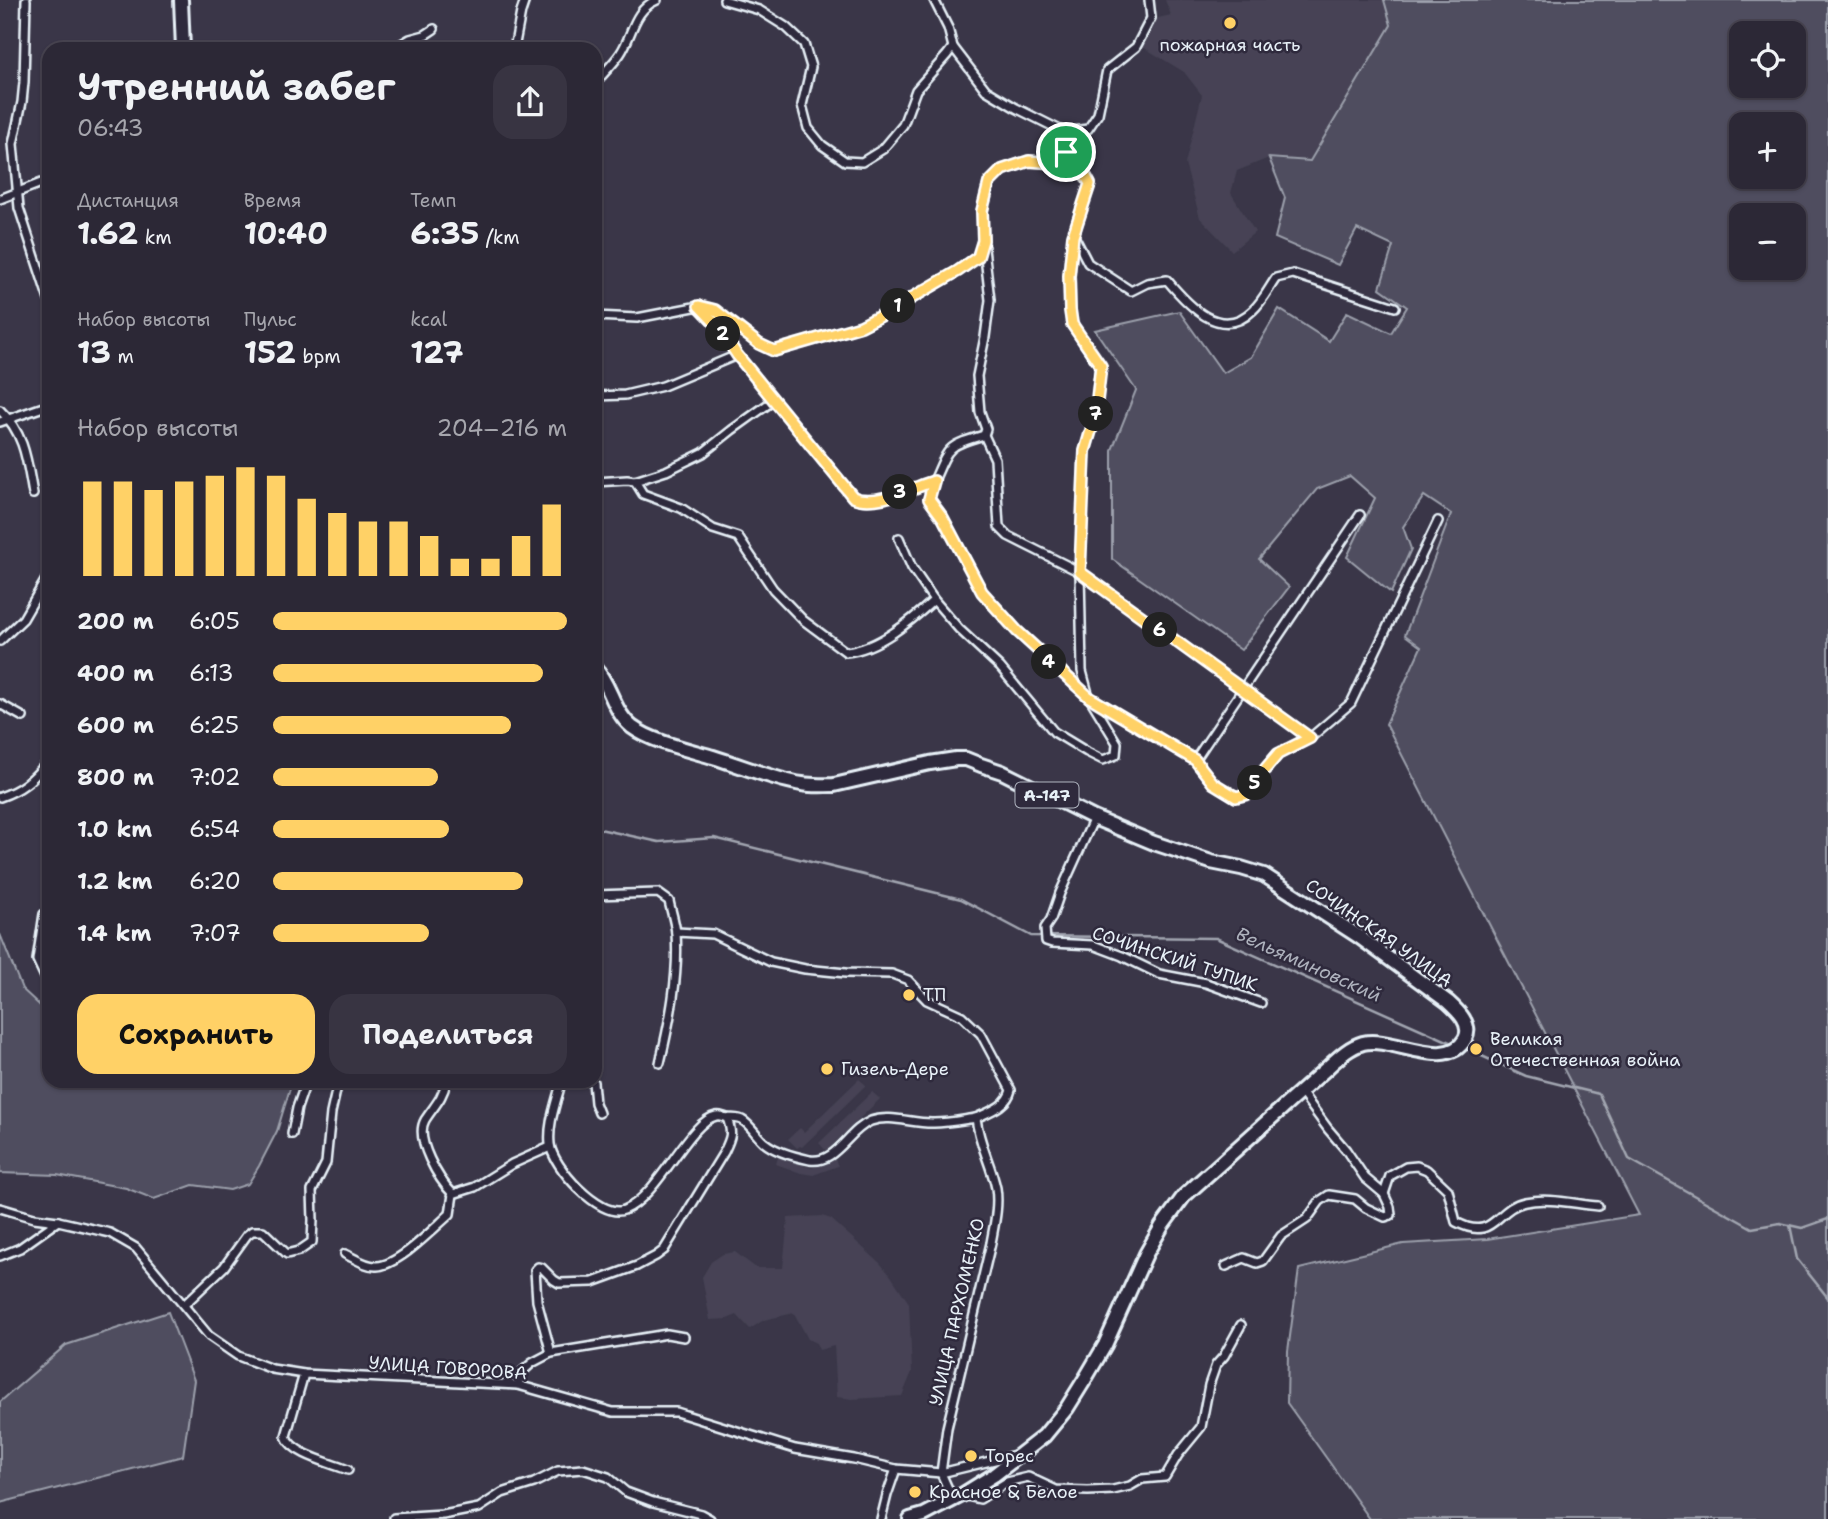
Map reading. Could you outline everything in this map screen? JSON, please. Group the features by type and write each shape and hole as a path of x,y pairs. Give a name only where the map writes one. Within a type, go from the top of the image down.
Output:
{"highway":[{"path":"181,0 183,42"},
{"name":"СОЧИНСКАЯ УЛИЦА","path":"602,677 621,714 634,729 657,739 771,775 818,786 834,785 930,763 966,759 1002,772 1094,818 1154,843 1211,862 1264,875 1358,936 1448,1002 1459,1012 1468,1029 1457,1047 1447,1053 1429,1053 1378,1041 1361,1043 1346,1051 1184,1196 1146,1254 1105,1345 1067,1408 1044,1436 933,1516 910,1519"}],"street":[{"path":"26,0 24,82 13,144 19,208 42,279"},
{"path":"515,42 525,0"},
{"path":"602,75 621,53 633,24 649,3 657,0"},
{"path":"724,0 759,10 786,27 804,44 810,67 802,106 808,128 822,145 845,161 862,162 883,149 903,125 916,90 953,47"},
{"path":"934,0 948,28 953,47 986,90 1064,132 1088,129 1098,114 1107,71 1136,47 1152,18 1149,0"},
{"path":"405,42 425,36 434,29"},
{"path":"899,538 912,568 934,600 959,629 1000,667 1054,732 1103,760 1116,755 1117,743 1089,697 1082,671 1080,572 1085,451 1095,417 1101,366 1072,324 1069,276 1073,236 1090,184 1082,169 1066,152 1064,132"},
{"path":"1066,152 1055,163 1029,161 1002,170 989,183 982,211 990,300 977,376 980,412 995,459 999,527 1008,536 1080,572 1310,738"},
{"path":"0,199 42,183"},
{"path":"1073,236 1088,262 1131,291 1167,280 1186,303 1216,322 1233,323 1253,311 1276,278 1293,274 1395,307"},
{"path":"602,316 637,318 699,306 715,310 759,344 774,351 786,349 861,326 884,314 978,257 983,240"},
{"path":"699,306 718,326 737,355 853,497 861,500 880,499 934,481"},
{"path":"602,396 663,386 737,355"},
{"path":"602,482 635,481 666,471 703,453 774,400"},
{"path":"0,422 42,407"},
{"path":"0,410 9,418 23,443 33,494"},
{"path":"985,432 958,443 947,452 929,499 943,518 982,592 1017,631 1089,697 1195,760 1213,783 1236,797 1248,794 1278,754 1310,738 1351,704 1438,521"},
{"path":"635,481 643,495 681,508 713,529 737,537 772,589 803,620 846,652 860,651 918,615 934,600"},
{"path":"1195,760 1360,515"},
{"path":"0,641 23,619 42,587"},
{"path":"0,704 23,717"},
{"path":"0,797 28,784 42,769"},
{"name":"СОЧИНСКИЙ ТУПИК","path":"1094,818 1045,930 1046,941 1093,945 1159,974 1206,983 1261,1003"},
{"path":"602,895 658,893 669,901 676,932 676,975 660,1063"},
{"path":"42,927 37,960 42,971"},
{"path":"560,1088 550,1127 550,1147 560,1169 591,1200 613,1211 624,1210 648,1191 698,1129 710,1118 718,1115 742,1120 767,1145 813,1160 830,1156 857,1129 870,1121 886,1118 933,1123 976,1118 996,1109 1009,1099 1011,1090 981,1034 962,1016 927,1000 908,980 892,974 805,969 771,962 713,934 676,932"},
{"path":"292,1134 304,1088"},
{"path":"184,1305 224,1267 252,1231 263,1231 287,1254 299,1251 312,1242 312,1191 326,1163 337,1088"},
{"path":"445,1088 423,1122 422,1137 442,1183 453,1194"},
{"path":"594,1088 599,1113"},
{"path":"1226,1266 1244,1258 1257,1263 1263,1261 1281,1236 1307,1219 1320,1201 1329,1195 1355,1199 1385,1217 1391,1215 1384,1194 1365,1178 1301,1091"},
{"path":"551,1353 537,1301 535,1270 542,1268 559,1283 593,1282 637,1266 664,1250 728,1144 731,1128 727,1118"},
{"name":"УЛИЦА ПАРХОМЕНКО","path":"942,1473 947,1427 996,1213 996,1188 978,1134 976,1118"},
{"path":"453,1194 475,1187 512,1164 550,1147"},
{"path":"1384,1194 1390,1176 1406,1167 1417,1166 1427,1170 1448,1190 1456,1222 1468,1228 1482,1229 1521,1202 1544,1200 1598,1206"},
{"path":"345,1254 377,1266 400,1257 450,1214 453,1194"},
{"name":"УЛИЦА ГОВОРОВА","path":"0,1208 34,1218 110,1233 136,1248 209,1336 238,1356 272,1369 304,1374 518,1385 613,1412 676,1412 795,1448 896,1469 942,1473 1022,1453"},
{"path":"0,1256 20,1248 58,1221"},
{"name":"СОЧИНСКАЯ УЛИЦА","path":"957,1498 980,1499 1007,1482 1028,1477 1056,1490 1088,1491 1113,1490 1130,1486 1142,1479 1164,1477 1200,1427 1216,1365 1241,1325"},
{"path":"518,1385 522,1372 551,1353 667,1334 684,1337"},
{"path":"304,1374 286,1436 287,1442 298,1451 348,1470"},
{"path":"394,1518 443,1515 479,1508 502,1493 534,1483 558,1471 583,1469 608,1476 626,1492 710,1519"},
{"path":"881,1519 896,1469"},
{"path":"942,1473 957,1498"}],"shaded area":[{"path":"1165,0 1384,0 1392,25 1310,161 1269,158 1237,171 1231,193 1255,232 1232,251 1200,218 1185,164 1202,95 1184,72 1143,47 1158,18 1171,15"},
{"path":"1384,0 1828,0 1828,1519 1370,1519 1287,1403 1288,1351 1299,1269 1403,1244 1487,1239 1639,1215 1386,724 1421,647 1405,635 1451,514 1424,496 1403,527 1411,549 1391,593 1347,557 1375,498 1350,476 1317,489 1259,559 1289,587 1241,650 1112,559 1112,450 1136,390 1095,330 1179,311 1223,373 1251,357 1279,309 1329,341 1347,312 1391,333 1407,307 1380,288 1393,246 1357,229 1338,265 1275,238 1285,198 1269,158 1310,161 1391,25"},
{"path":"0,934 22,989 42,1008 42,1088 290,1088 277,1131 259,1166 248,1184 230,1190 193,1185 154,1199 126,1188 57,1175 0,1173"},
{"path":"859,1079 866,1085 802,1147 797,1148 788,1139 800,1128 804,1132"},
{"path":"872,1092 880,1099 826,1151 819,1143"},
{"path":"778,1157 812,1168 835,1159 838,1166 813,1175 776,1164"},
{"path":"822,1216 831,1219 880,1263 909,1303 912,1372 902,1396 852,1399 837,1397 834,1346 819,1350 816,1343 808,1339 794,1313 764,1320 750,1329 737,1315 727,1319 710,1320 702,1277 711,1262 723,1254 735,1252 756,1268 783,1268 788,1218"},
{"path":"168,1312 194,1380 183,1456 0,1503 0,1402 66,1345"}],"waterway":[{"name":"Вельяминовский","path":"602,830 659,842 714,838 961,899 1031,936 1216,938 1454,1044"},
{"name":"Вельяминовский","path":"1464,1048 1526,1076 1599,1094 1629,1159 1752,1228 1780,1223 1802,1228 1828,1219"},
{"path":"1790,1225 1797,1259 1828,1298"}],"place":[{"name":"пожарная часть","path":"1230,23"},
{"name":"ТП","path":"909,995"},
{"name":"Великая Отечественная война","path":"1476,1049"},
{"name":"Гизель-Дере","path":"827,1069"},
{"name":"Торес","path":"971,1456"},
{"name":"Красное & Белое","path":"915,1492"}],"route":[{"path":"1066,152 1082,169 1090,184 1073,236 1069,276 1072,324 1101,366 1095,417 1085,451 1080,572 1310,738 1278,754 1248,794 1236,797 1213,783 1195,760 1089,697 1017,631 982,592 943,518 929,499 934,481 880,499 861,500 853,497 737,355 718,326 699,306 715,310 759,344 774,351 861,326 978,257 983,240 982,211 989,183 1002,170 1029,161 1055,163 1066,152"}]}
